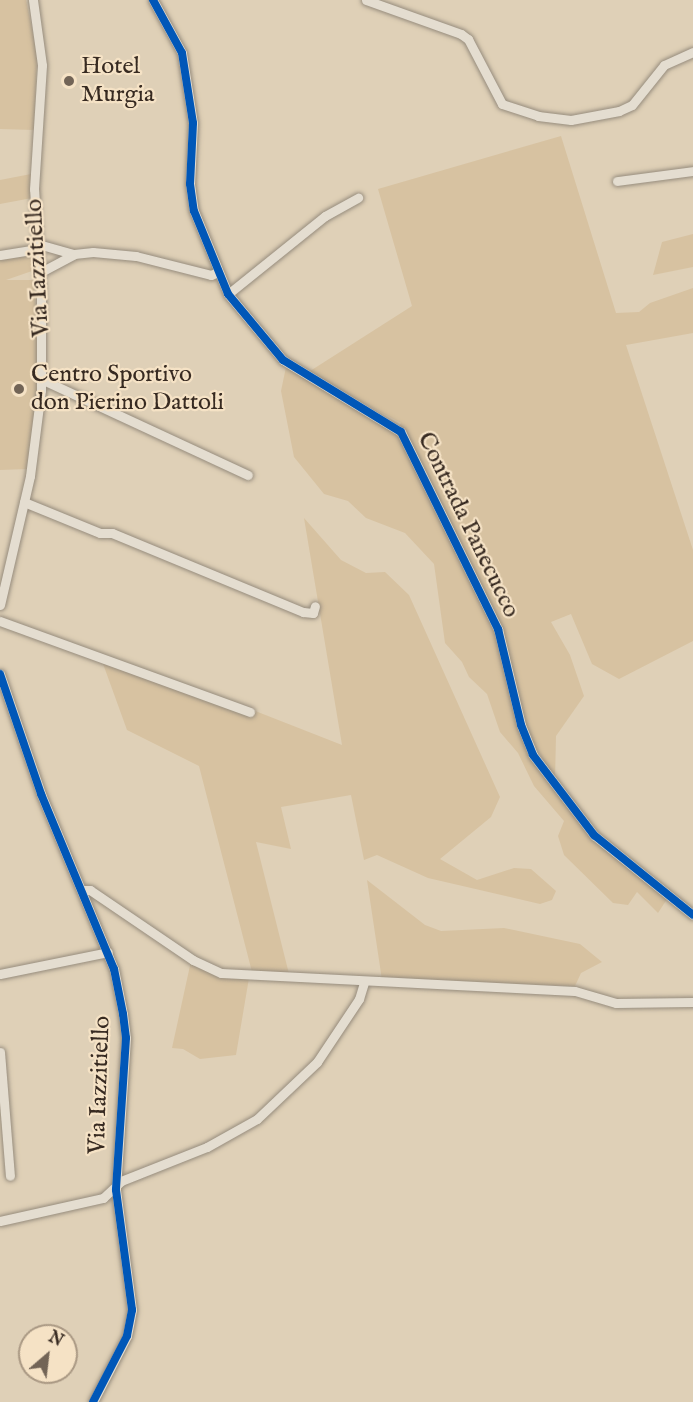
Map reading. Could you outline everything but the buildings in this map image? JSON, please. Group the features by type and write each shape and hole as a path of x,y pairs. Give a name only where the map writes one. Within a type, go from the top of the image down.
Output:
{"street":[{"name":"Via Iazzitiello","path":"0,605 24,502 41,378 39,273 34,189 42,65 33,0"},
{"name":"Contrada Panecucco","path":"153,0 182,53 193,123 190,184 194,211 228,294 284,360 401,432 498,629 521,725 533,755 594,835 693,915"},
{"path":"366,0 461,34 468,39 502,104 538,116 571,120 619,111 632,105 664,65 693,52"},
{"path":"617,182 693,171"},
{"path":"228,294 325,216 358,198"},
{"path":"0,255 38,247 74,254 136,256 211,275 218,272"},
{"path":"39,273 74,254"},
{"path":"41,378 248,476"},
{"path":"24,502 100,533 112,533 303,612 313,613 315,606"},
{"path":"0,621 250,712"},
{"name":"Via Iazzitiello","path":"0,674 41,794 108,952 120,991 126,1038 116,1190 131,1322 93,1402"},
{"path":"82,890 90,890 193,960 221,974 364,983 575,991 616,1003 693,1002"},
{"path":"0,974 108,952"},
{"path":"0,1221 74,1206 116,1190 121,1181 207,1147 257,1119 317,1062 353,1009 364,983"},
{"path":"0,1052 10,1176"}],"shaded area":[{"path":"0,0 26,0 37,53 34,130 0,129"},
{"path":"561,136 616,313 639,312 650,303 693,288 693,333 626,345 693,550 693,641 619,679 592,664 571,614 551,622 570,655 584,696 556,736 555,780 528,734 504,635 496,631 533,757 596,839 669,896 658,913 637,892 628,905 613,903 564,855 558,836 564,821 534,786 518,753 500,732 487,694 469,677 462,662 445,643 434,564 405,533 366,518 348,501 324,494 294,457 281,391 286,367 399,426 401,423 307,373 412,306 378,189"},
{"path":"31,174 32,198 0,204 0,180"},
{"path":"693,234 693,267 653,275 662,242"},
{"name":"Centro Sportivo don Pierino Dattoli","path":"32,253 32,271 6,280 34,280 39,368 36,411 27,469 0,470 0,257"},
{"path":"304,518 341,560 366,573 385,572 409,595 500,797 491,817 440,859 477,880 514,868 531,869 556,891 552,900 540,904 428,878 377,855 364,860 351,795 281,807 291,849 256,842 289,974 252,972 199,766 127,730 102,661 230,701 342,745"},
{"path":"367,880 425,925 441,931 504,928 580,944 602,962 581,973 575,986 382,980"},
{"path":"191,961 249,978 236,1055 200,1059 183,1049 172,1048"}],"cycle path":[{"path":"153,0 182,53 193,123 190,184 194,211 228,294 283,360 401,432 498,629 521,725 533,755 594,835 693,915"},
{"path":"0,674 41,794 114,969 123,1014 126,1038 116,1190 132,1310 127,1336 93,1402"}],"place":[{"name":"Hotel Murgia","path":"69,81"},
{"name":"Centro Sportivo don Pierino Dattoli","path":"19,389"}]}
